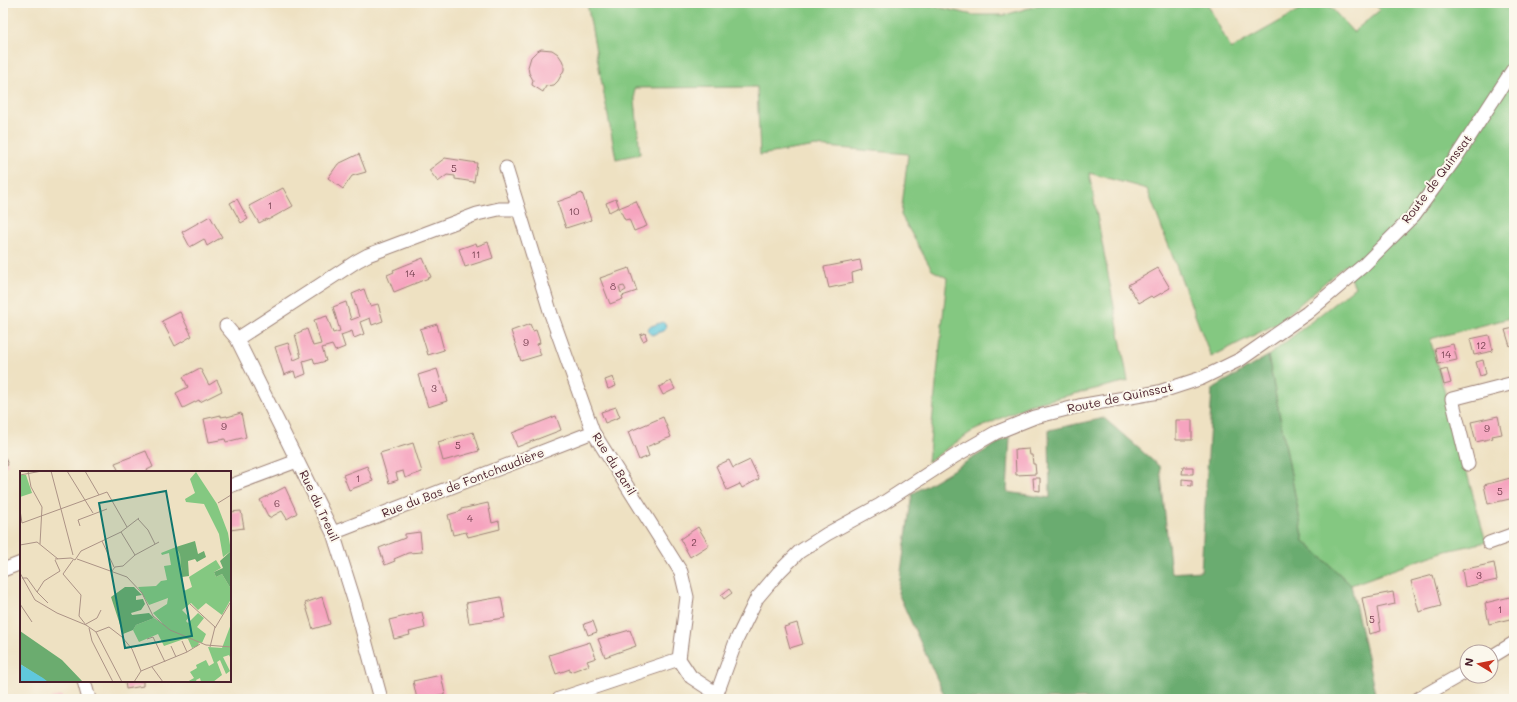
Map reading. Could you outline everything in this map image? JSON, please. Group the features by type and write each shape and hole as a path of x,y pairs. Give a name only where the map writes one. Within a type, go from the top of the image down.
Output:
{"street":[{"name":"Route de Quinssat","path":"716,696 736,640 757,598 779,572 800,552 828,534 880,506 955,456 995,433 1035,417 1079,406 1159,392 1202,378 1241,359 1307,313 1364,265 1414,215 1455,159 1514,68"},
{"name":"Rue du Baril","path":"506,168 551,314 593,432 682,572 687,597 679,659"},
{"path":"236,339 356,261 368,255 477,214 499,209 518,209"},
{"name":"Rue du Treuil","path":"226,326 236,339 334,533 381,699"},
{"path":"1468,464 1452,400 1514,382"},
{"name":"Rue du Bas de Fontchaudière","path":"334,533 593,432"},
{"path":"231,486 297,461"},
{"path":"1489,543 1514,534"},
{"path":"3,570 20,563"},
{"path":"1499,652 1514,643"},
{"path":"559,699 679,659 690,677 716,696"},
{"path":"1418,699 1459,676"},
{"path":"84,682 88,699"}],"green space":[{"path":"587,3 919,3 973,15 1005,15 1046,3 1207,3 1231,49 1312,3 1327,3 1353,32 1380,10 1374,3 1514,3 1514,317 1430,339 1486,542 1442,552 1351,585 1304,541 1268,356 1355,287 1345,265 1278,323 1211,357 1147,189 1089,173 1128,381 1029,405 971,432 928,462 947,278 932,270 901,215 908,154 816,146 760,155 757,87 634,88 640,154 616,159"},
{"path":"1268,356 1304,541 1351,585 1376,698 946,699 898,593 912,494 1010,436 1007,492 1050,498 1049,430 1104,418 1160,467 1171,573 1201,571 1212,389"}],"water":[{"path":"662,322 665,323 665,330 652,335 649,333 649,327"}],"building":[{"path":"541,49 552,50 558,54 564,65 564,70 558,81 554,85 546,86 543,92 532,85 533,80 529,73 528,67 531,57"},
{"path":"359,154 366,172 352,176 343,189 328,178 338,164"},
{"path":"445,158 477,163 474,182 455,179 455,176 447,175 438,182 429,170"},
{"path":"283,188 293,206 268,220 267,219 259,223 249,206"},
{"path":"582,193 591,220 566,228 557,202"},
{"path":"237,199 248,219 241,223 230,203"},
{"path":"616,199 619,207 609,212 606,203"},
{"path":"636,201 647,226 634,231 629,219 625,220 619,208"},
{"path":"210,216 222,237 207,246 204,239 190,247 182,232"},
{"path":"488,242 493,258 465,267 459,249 476,243 477,246"},
{"path":"423,258 431,277 394,292 387,275 394,272 393,270"},
{"path":"860,260 862,270 852,273 853,283 829,288 824,267"},
{"path":"629,268 637,291 622,296 623,299 610,304 600,278","holes":["624,286 626,290 621,293 619,287"]},
{"path":"1158,268 1170,288 1153,298 1151,296 1139,303 1128,285"},
{"path":"364,289 370,306 378,304 383,321 372,325 370,318 360,322 364,334 354,338 352,331 341,335 345,347 335,351 332,345 322,348 326,361 315,364 313,358 303,361 306,374 296,378 294,371 284,375 275,347 288,343 294,360 301,357 295,334 307,329 313,346 321,344 314,320 327,316 333,333 340,331 333,307 346,302 351,320 359,317 352,294"},
{"path":"180,312 192,336 175,346 162,321"},
{"path":"437,324 444,350 428,355 420,329"},
{"path":"530,324 533,331 536,330 540,343 537,344 541,355 521,361 511,331"},
{"path":"1514,328 1514,345 1510,346 1505,330"},
{"path":"645,333 647,339 643,341 640,335"},
{"path":"1489,335 1493,351 1474,355 1470,339"},
{"path":"1453,344 1457,360 1438,364 1435,348"},
{"path":"1483,360 1486,374 1480,376 1476,362"},
{"path":"200,368 209,385 217,380 222,391 200,402 199,400 183,408 176,393 188,387 183,377"},
{"path":"437,369 447,401 428,407 418,375"},
{"path":"1447,369 1451,383 1444,385 1440,371"},
{"path":"613,377 616,386 608,389 605,380"},
{"path":"671,381 675,389 663,395 659,387"},
{"path":"616,407 620,417 605,423 601,412"},
{"path":"241,413 246,437 226,442 225,439 209,442 204,419 221,415 221,417 227,417"},
{"path":"556,416 561,430 517,447 512,433"},
{"path":"1498,416 1502,434 1476,442 1471,422"},
{"path":"663,417 671,437 646,447 649,456 639,460 628,432"},
{"path":"1176,420 1192,420 1192,440 1176,440"},
{"path":"473,432 479,451 443,461 438,442"},
{"path":"413,443 422,472 405,478 403,471 396,473 398,480 389,483 380,453"},
{"path":"1029,449 1030,455 1032,455 1033,464 1035,464 1036,474 1016,475 1015,450"},
{"path":"146,451 153,467 148,471 119,471 115,463"},
{"path":"3,453 8,465 3,467"},
{"path":"729,460 733,468 750,460 759,479 742,488 740,484 727,490 716,466"},
{"path":"367,466 373,481 349,490 343,475"},
{"path":"1183,467 1193,467 1193,474 1182,474"},
{"path":"1514,477 1514,498 1488,504 1484,485"},
{"path":"1033,478 1040,478 1040,491 1034,490"},
{"path":"1182,479 1192,480 1192,486 1182,485"},
{"path":"285,487 297,513 287,519 282,511 269,518 260,500"},
{"path":"488,503 492,523 499,521 500,529 468,537 466,532 453,535 448,515 461,511 461,509"},
{"path":"241,511 244,528 231,530 231,512"},
{"path":"698,527 709,545 690,557 680,539"},
{"path":"420,532 422,552 408,553 385,565 379,548 405,538 405,534"},
{"path":"1494,563 1497,580 1465,587 1462,570"},
{"path":"1433,575 1441,606 1419,612 1411,581"},
{"path":"729,589 732,593 724,599 721,595"},
{"path":"1393,592 1395,604 1377,608 1381,631 1369,634 1362,598"},
{"path":"1514,596 1514,618 1489,624 1485,603"},
{"path":"322,597 330,624 313,629 305,603"},
{"path":"501,597 505,618 469,623 466,603"},
{"path":"422,612 425,628 409,632 410,635 394,639 389,620"},
{"path":"593,621 597,632 588,635 584,624"},
{"path":"797,623 803,644 790,648 784,627"},
{"path":"630,630 636,646 605,657 598,639"},
{"path":"590,642 596,658 587,661 589,665 570,672 570,669 556,674 549,655"},
{"path":"441,675 445,694 417,699 413,681"},
{"path":"125,682 143,682 143,686 126,689"},
{"path":"62,696 62,699 51,699 51,698"},
{"path":"148,696 148,699 136,699 136,698"}]}
